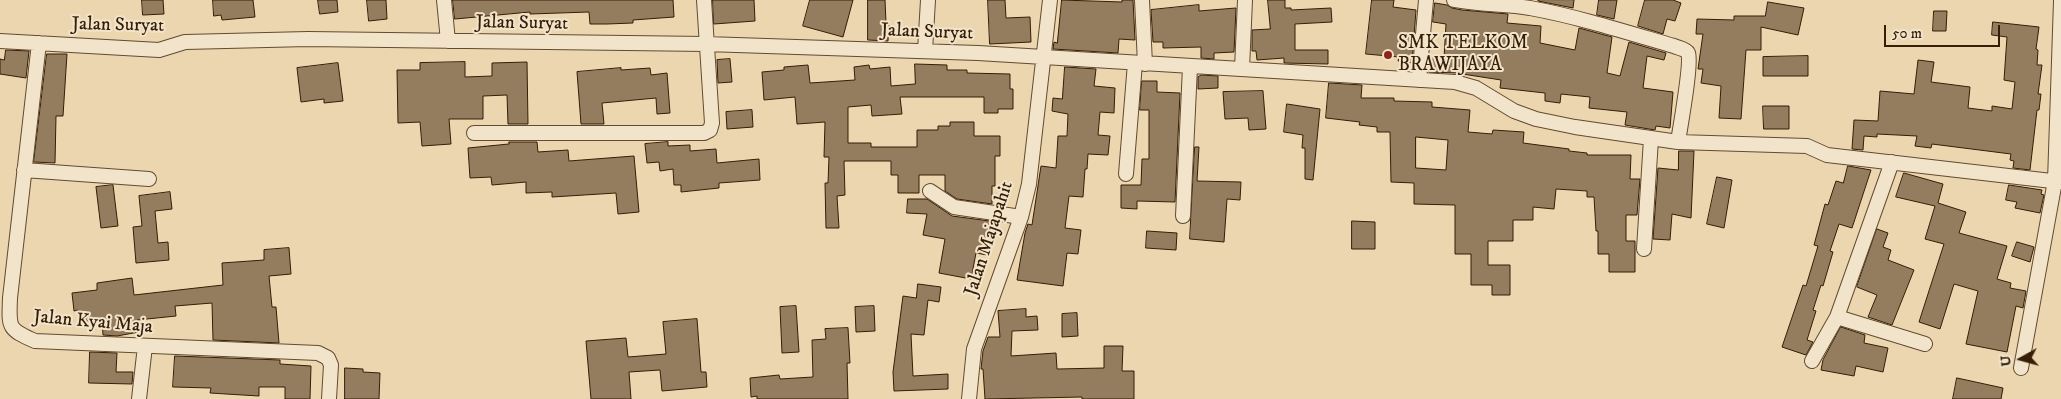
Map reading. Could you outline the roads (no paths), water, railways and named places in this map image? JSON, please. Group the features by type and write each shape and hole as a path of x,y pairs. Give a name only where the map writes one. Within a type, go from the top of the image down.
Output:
{"street":[{"path":"444,0 448,41"},
{"path":"474,133 704,133 710,130 712,123 704,0"},
{"path":"925,52 928,0"},
{"name":"Jalan Majapahit","path":"969,399 974,349 1021,218 1029,184 1050,0"},
{"path":"1126,174 1140,64 1142,0"},
{"path":"1242,69 1245,0"},
{"path":"1419,80 1426,0"},
{"path":"1454,0 1482,5 1516,6 1558,14 1686,51 1688,70 1678,142"},
{"path":"2021,368 2058,182 2061,1"},
{"name":"Jalan Suryat","path":"0,40 159,50 185,42 308,39 706,44 1044,57 1455,82 1476,88 1514,111 1536,119 1651,139 1678,142 1807,146 1826,155 1892,162"},
{"name":"Jalan Kyai Maja","path":"39,43 10,298 10,322 16,333 35,341 318,353 328,358 331,365 329,399"},
{"path":"1183,216 1190,67"},
{"path":"1644,249 1651,139"},
{"path":"1812,361 1837,317 1892,162 2058,182"},
{"path":"24,170 150,179"},
{"path":"930,191 954,207 1021,218"},
{"path":"1837,317 1925,344"},
{"path":"140,399 145,346"}],"place":[{"name":"SMK TELKOM BRAWIJAYA","path":"1388,55"}]}
